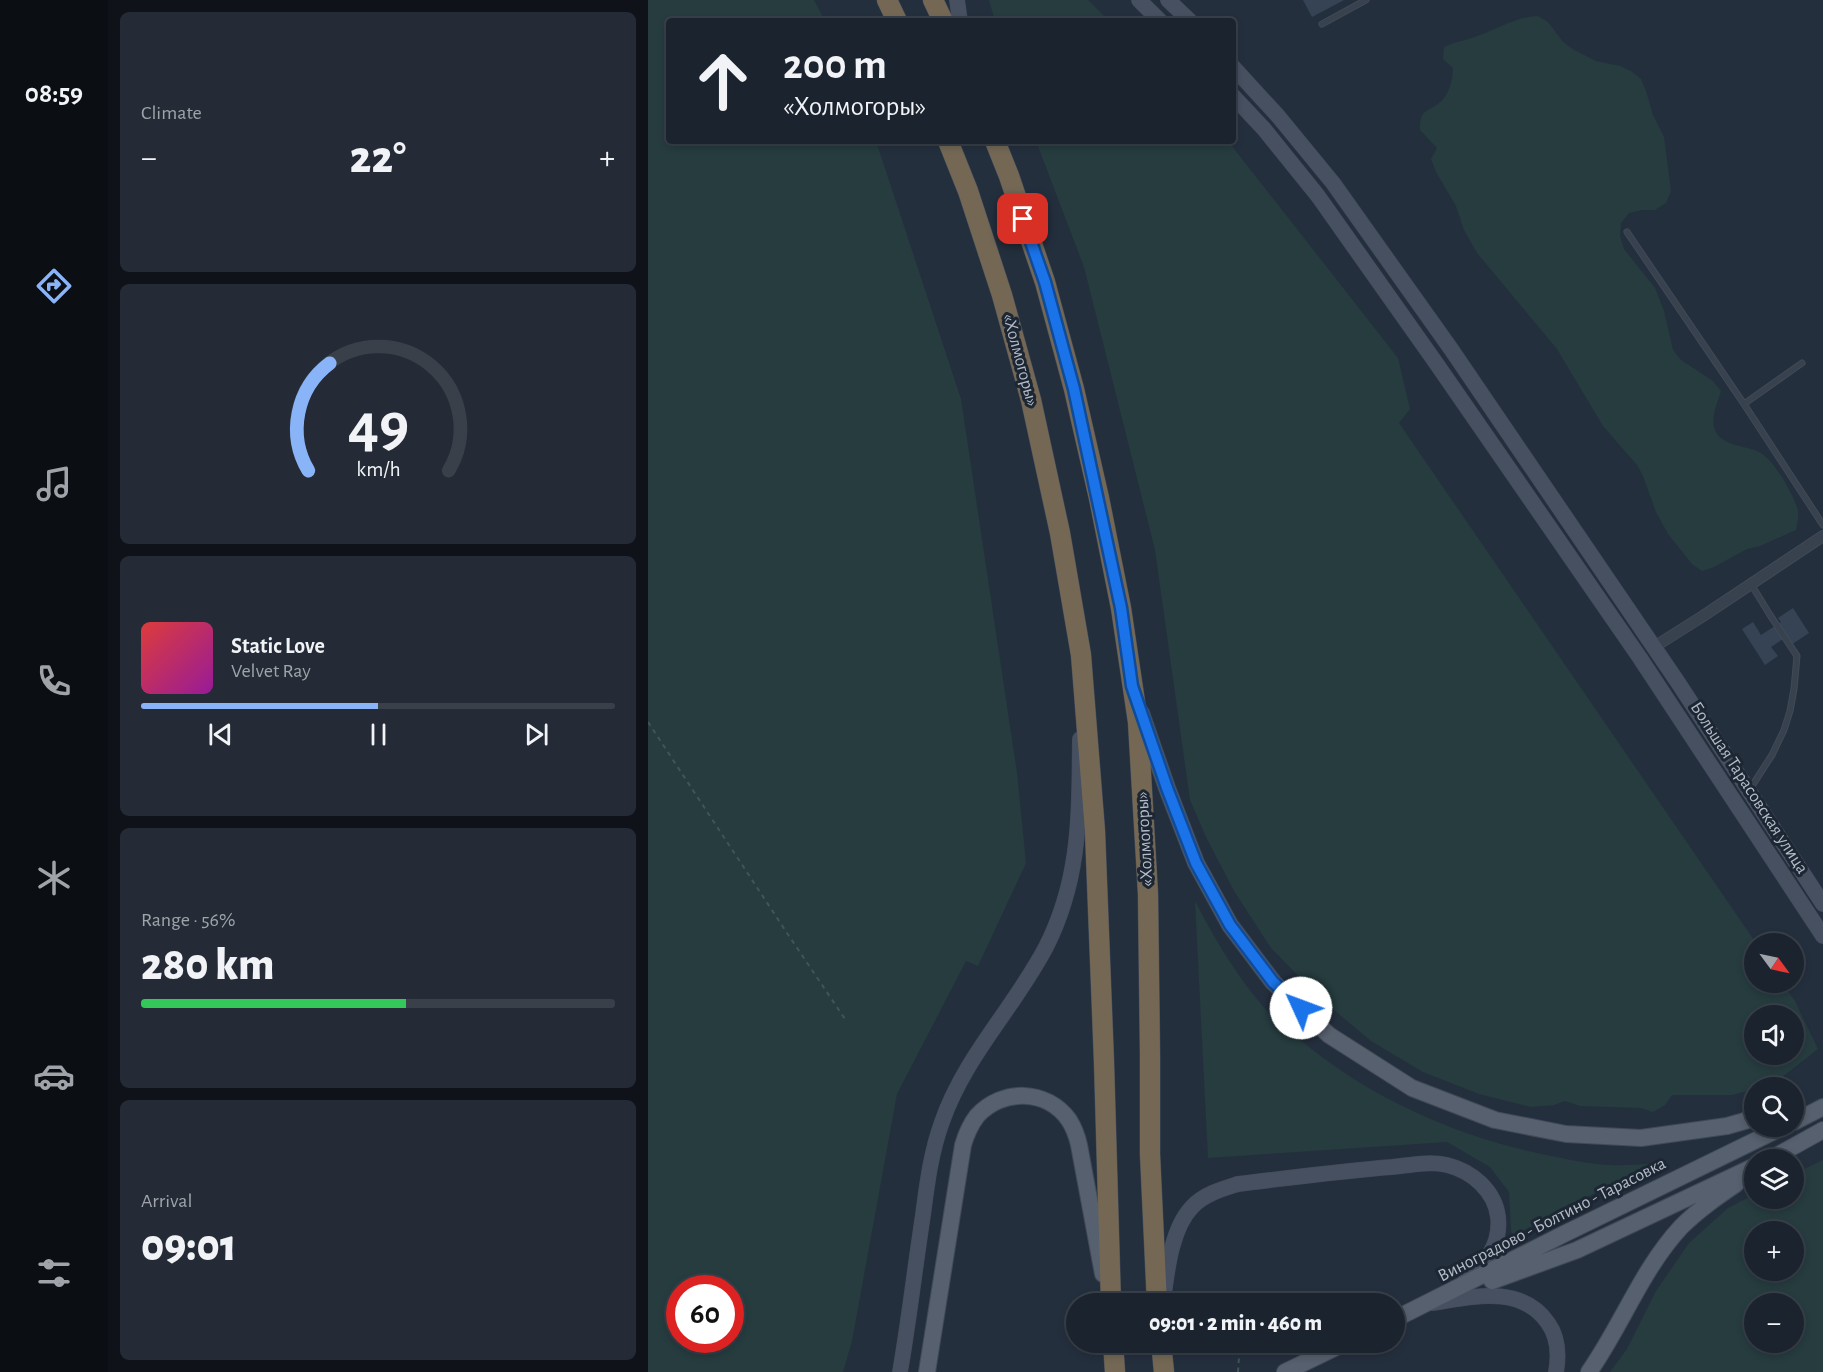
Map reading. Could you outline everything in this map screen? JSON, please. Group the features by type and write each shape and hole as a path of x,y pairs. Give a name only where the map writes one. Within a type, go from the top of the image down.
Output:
{"highway":[{"path":"887,0 896,18"},
{"path":"933,0 942,18"},
{"name":"«Холмогоры»","path":"949,144 968,191 1002,295 1031,400 1060,533 1081,655 1095,831 1110,1293"},
{"name":"«Холмогоры»","path":"997,144 1045,282 1074,389 1121,608 1138,722 1148,894 1150,1154 1156,1293"},
{"path":"1114,1353 1115,1372"},
{"path":"1162,1353 1164,1372"}],"main road":[{"path":"1132,686 1196,863 1230,925 1273,982 1329,1035 1412,1088 1495,1120 1566,1134 1641,1138 1727,1126 1744,1121"},
{"path":"927,1372 963,1145 975,1118 984,1109 1009,1096 1024,1095 1047,1100 1059,1109 1075,1130 1108,1293"},
{"path":"1804,1105 1823,1099"},
{"path":"1804,1117 1823,1107"},
{"path":"1790,1149 1821,1132"},
{"name":"Виноградово - Болтино - Тарасовка","path":"1429,1303 1762,1137"},
{"name":"Виноградово - Болтино - Тарасовка","path":"1429,1303 1577,1251 1744,1171"},
{"path":"1589,1372 1605,1349 1638,1289 1668,1244 1682,1227 1707,1204 1744,1179"},
{"path":"1405,1314 1429,1303"},
{"path":"1285,1372 1324,1353"}],"street":[{"path":"957,0 960,18"},
{"path":"1139,0 1157,18"},
{"path":"1168,0 1187,18"},
{"name":"Большая Тарасовская улица","path":"1236,70 1278,116 1333,183 1451,349 1677,681 1823,904"},
{"name":"Большая Тарасовская улица","path":"1236,99 1318,196 1437,363 1662,692 1823,936"},
{"path":"1653,646 1823,536"},
{"path":"900,1372 934,1145 963,1075 1045,947 1056,924 1072,876 1079,825 1081,655"},
{"path":"1164,1293 1170,1256 1183,1220 1192,1207 1217,1191 1238,1184 1433,1163 1455,1167 1482,1184 1495,1203 1499,1228 1498,1239 1484,1264 1429,1303"},
{"path":"1429,1303 1480,1296 1522,1300 1543,1316 1551,1328 1557,1342 1556,1372"}],"lane":[{"path":"1322,24 1366,0"},
{"path":"1627,232 1823,525"},
{"path":"1744,404 1802,363"},
{"path":"1749,790 1772,755 1784,730 1790,711 1797,656 1751,584"}],"path":[{"path":"648,722 847,1022"},
{"path":"1238,1372 1239,1353"}],"green space":[{"path":"648,0 814,0 823,18 666,18 666,144 877,144 961,399 1017,773 1026,863 978,966 966,961 897,1094 852,1341 843,1372 648,1372"},
{"path":"989,0 1088,0 1106,18 994,18"},
{"path":"1538,16 1548,22 1563,42 1574,50 1596,61 1620,66 1641,79 1653,115 1664,137 1671,191 1666,203 1655,210 1629,213 1621,223 1620,236 1624,249 1655,288 1664,311 1673,350 1681,360 1713,381 1721,391 1713,418 1717,433 1726,441 1757,451 1770,461 1787,487 1798,511 1796,530 1760,546 1747,549 1702,571 1692,564 1668,534 1656,512 1637,465 1603,426 1557,349 1477,253 1431,159 1437,148 1420,130 1422,116 1442,101 1451,83 1453,68 1443,59 1444,47 1515,21"},
{"path":"1037,144 1230,144 1398,358 1410,409 1399,423 1749,933 1744,933 1744,993 1789,993 1795,1001 1797,1005 1744,1005 1744,1065 1798,1065 1782,1077 1744,1077 1744,1092 1732,1095 1672,1095 1665,1105 1653,1112 1641,1108 1580,1106 1565,1101 1554,1105 1531,1107 1479,1094 1423,1072 1371,1041 1322,1000 1271,948 1234,891 1190,800 1155,550 1084,267"},
{"path":"1195,901 1237,972 1272,1016 1335,1067 1363,1085 1421,1115 1482,1138 1514,1147 1593,1164 1650,1164 1513,1236 1509,1192 1490,1167 1447,1142 1208,1158"},
{"path":"1804,1020 1818,1049 1804,1060"},
{"path":"1823,1160 1823,1372 1610,1372 1627,1349 1656,1291 1689,1243 1728,1208 1744,1200 1744,1209 1804,1209 1804,1169"}],"building":[{"path":"1303,0 1344,0 1312,17"},
{"path":"1793,608 1809,633 1791,645 1786,637 1771,647 1778,656 1765,665 1742,629 1753,622 1761,635 1781,622 1778,618"}],"route":[{"path":"1023,219 1045,282 1074,389 1121,608 1132,686 1167,788 1196,863 1230,925 1273,982 1301,1008"}]}
